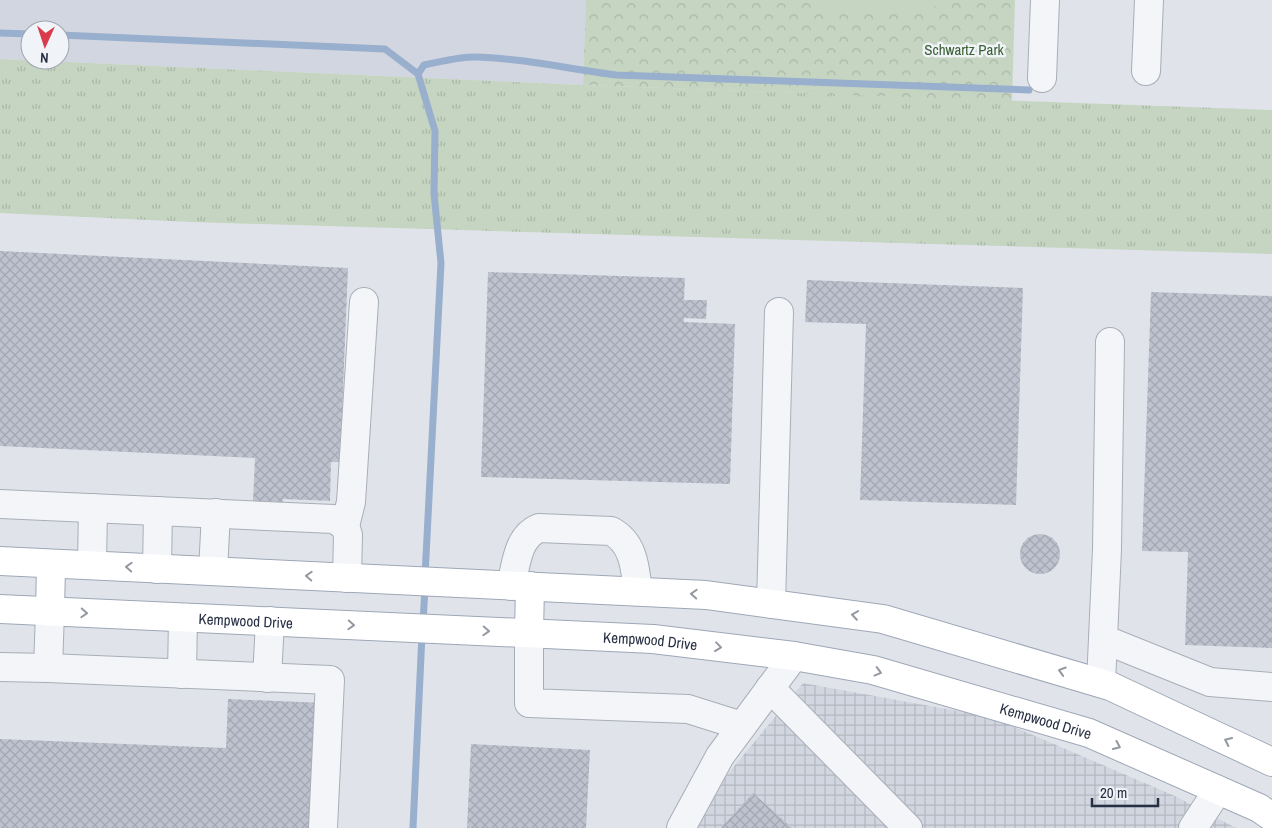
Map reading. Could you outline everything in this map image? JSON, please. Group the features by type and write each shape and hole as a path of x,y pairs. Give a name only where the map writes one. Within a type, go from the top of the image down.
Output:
{"main road":[{"path":"0,561 706,595 883,618 1101,682 1272,762"},
{"path":"50,612 52,564"},
{"path":"520,586 529,633"},
{"name":"Kempwood Drive","path":"0,610 652,639 794,656 872,670 1089,733 1259,808 1272,817"}],"street":[{"path":"1042,78 1045,0"},
{"path":"1146,71 1149,0"},
{"path":"347,578 348,535 345,526 351,502 364,302"},
{"path":"771,604 779,312"},
{"path":"1101,682 1110,342"},
{"path":"0,504 334,519 345,526"},
{"path":"92,565 93,508"},
{"path":"157,569 158,511"},
{"path":"214,571 216,514"},
{"path":"520,586 522,544 532,531 539,528 611,530 621,536 628,546 634,562 638,592"},
{"path":"48,668 50,612"},
{"path":"182,674 183,618"},
{"path":"267,678 270,622"},
{"path":"529,633 529,703 688,709 742,726"},
{"path":"1103,639 1210,682 1272,687"},
{"path":"681,828 720,756 794,656"},
{"path":"0,667 330,680 323,828"},
{"path":"770,688 908,828"},
{"path":"1193,828 1218,790"}],"shaded area":[{"path":"0,0 586,0 583,85 70,62 70,20 20,20 20,60 0,59"},
{"path":"803,683 991,717 1175,796 1236,828 683,828"}],"green space":[{"name":"Schwartz Park","path":"586,0 1015,0 1012,101 583,85"},
{"path":"811,0 945,0 925,13 824,13"},
{"path":"0,59 20,60 20,70 70,70 70,62 583,85 1272,110 1272,254 191,222 0,213"}],"building":[{"path":"0,251 348,268 340,462 331,462 330,501 283,499 283,502 253,501 255,458 0,446"},
{"path":"488,272 685,278 684,300 707,300 706,319 684,318 684,322 735,324 730,484 481,477"},
{"path":"807,280 1023,288 1016,505 860,500 866,324 805,322"},
{"path":"1151,292 1272,296 1272,648 1185,645 1188,552 1142,551"},
{"path":"1044,534 1051,537 1057,543 1060,554 1059,562 1051,571 1044,574 1036,574 1029,571 1021,562 1020,550 1023,543 1032,535"},
{"path":"228,699 324,703 319,828 0,828 0,739 226,748"},
{"path":"471,744 590,750 586,828 467,828"},
{"path":"753,793 792,828 721,828"}],"waterway":[{"path":"0,33 20,34"},
{"path":"70,35 385,49 418,74 435,131 434,194 441,263 425,576"},
{"path":"418,74 424,65 474,57 528,62 616,75 1029,90"},
{"path":"423,623 425,587"},
{"path":"413,828 422,634"}]}
